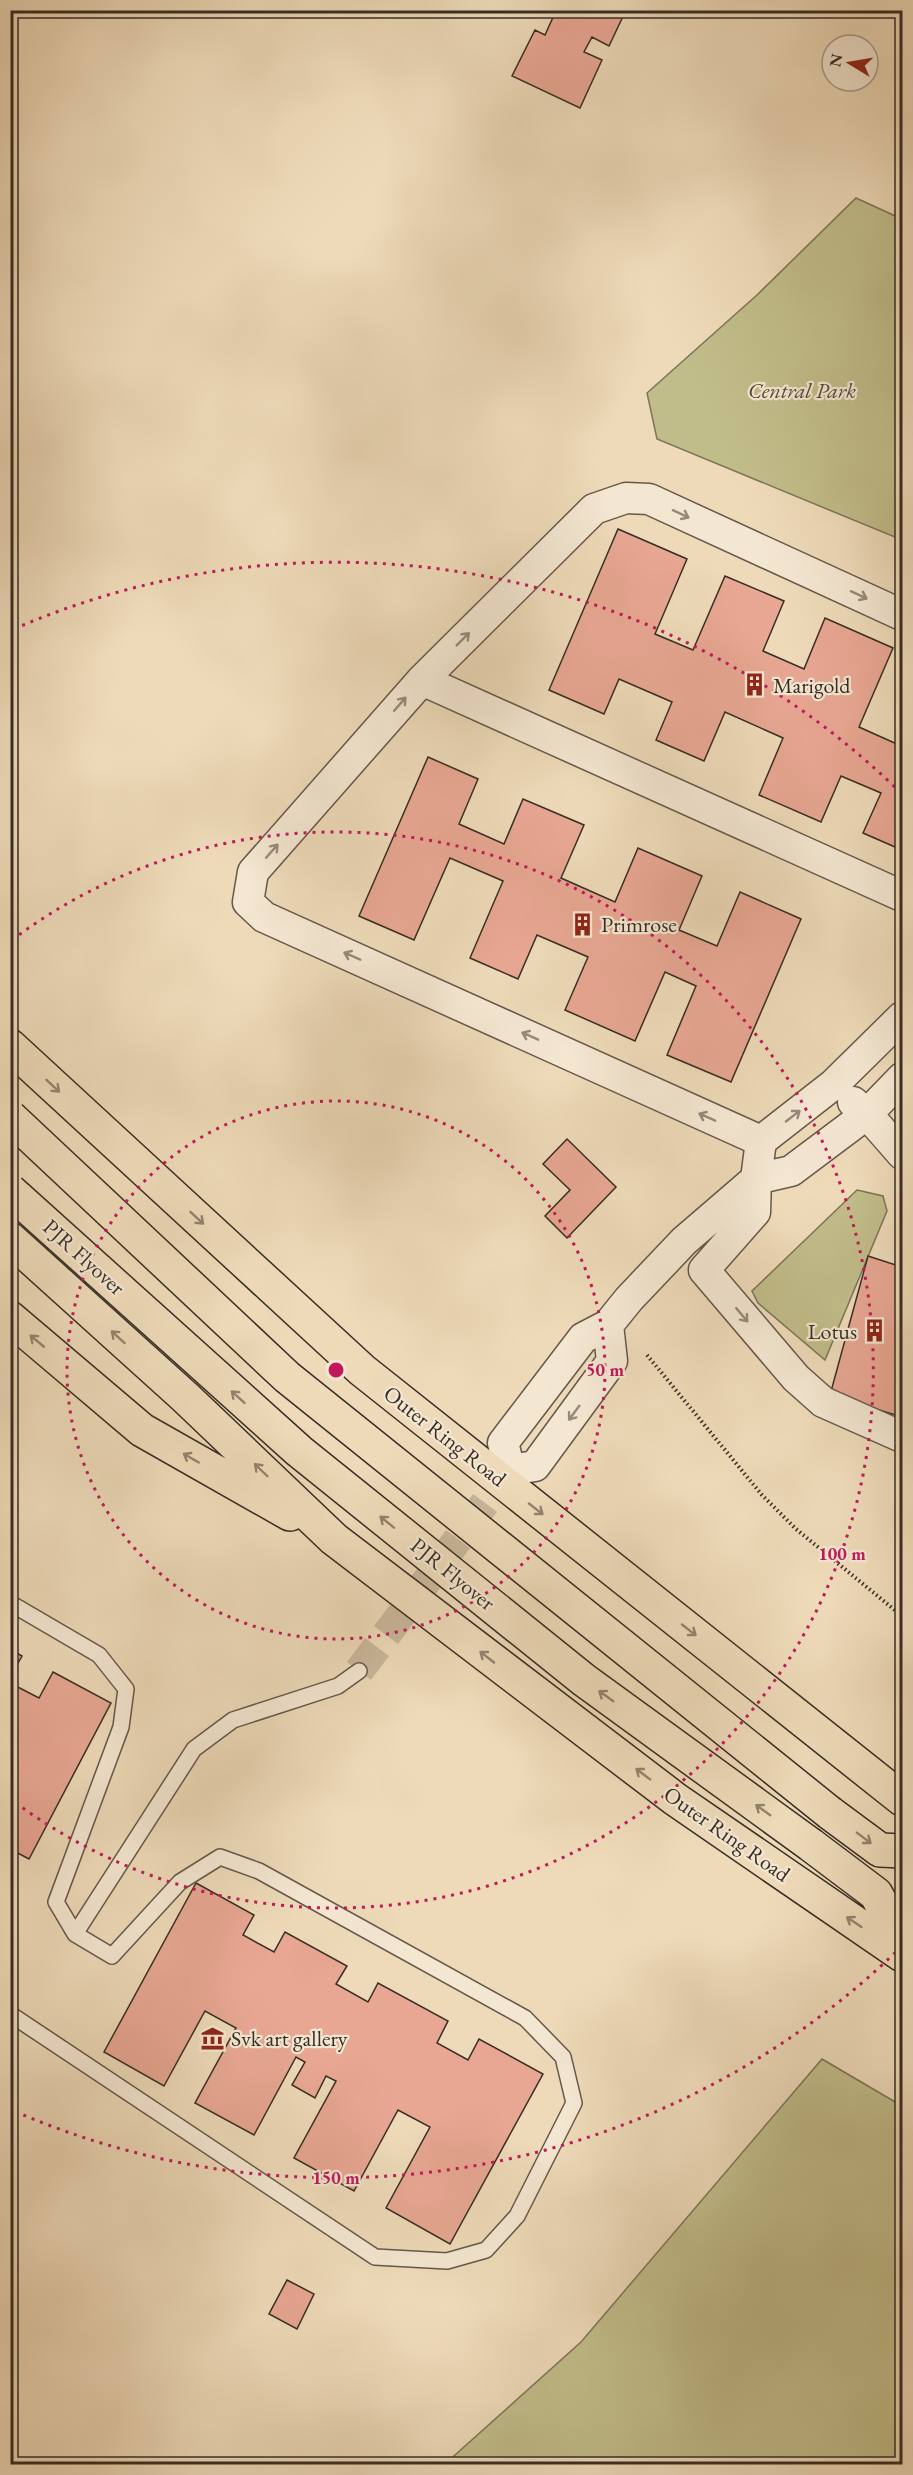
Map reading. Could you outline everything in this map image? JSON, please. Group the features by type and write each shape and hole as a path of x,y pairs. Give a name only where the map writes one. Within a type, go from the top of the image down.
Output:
{"highway":[{"name":"Outer Ring Road","path":"10,1046 362,1370 903,1799"},
{"path":"10,1117 288,1377 830,1813 880,1850 903,1851"},
{"name":"PJR Flyover","path":"10,1191 298,1451 584,1680 876,1894 903,1942"},
{"name":"Outer Ring Road","path":"10,1239 185,1397 334,1539 675,1799 903,1955"},
{"path":"10,1318 142,1430 334,1539"}],"street":[{"path":"761,1141 264,916 248,902 253,872 422,680 594,509 626,498 649,499 903,615"},
{"path":"422,680 903,896"},
{"path":"903,1017 834,1084 761,1141 755,1212 704,1270 796,1378 824,1402 903,1437"},
{"path":"608,1325 612,1361 535,1466 510,1470 503,1443 583,1338 608,1325 634,1293 684,1241 756,1179 791,1170 867,1114 903,1078"},
{"path":"834,1084 867,1114 903,1154"}],"lane":[{"path":"10,1603 99,1655 126,1689 121,1726 56,1902 75,1934 112,1956 180,1882 220,1857 260,1871 525,2018 563,2057 574,2103 517,2216 486,2250 447,2261 375,2257 10,2014"},
{"path":"75,1934 194,1749 233,1720 338,1686 359,1671"}],"path":[{"path":"608,1325 638,1345 725,1452 796,1529 903,1616"}],"green space":[{"name":"Central Park","path":"856,198 902,219 902,540 657,439 647,393 757,295"},
{"path":"857,1190 883,1196 887,1211 825,1360 758,1303 752,1291"},
{"path":"822,2059 902,2106 902,2464 445,2464 581,2342"}],"building":[{"path":"545,10 626,10 609,46 592,37 584,52 602,60 580,108 512,76 535,30 545,35 554,15"},
{"name":"Marigold","path":"618,529 687,559 655,634 693,650 725,576 784,601 763,651 804,669 825,618 893,648 859,727 899,745 902,738 902,850 863,833 881,793 841,776 821,822 759,795 783,738 725,712 704,761 656,740 672,702 619,679 604,714 549,690"},
{"name":"Primrose","path":"428,757 478,779 459,824 504,844 523,799 584,825 561,878 615,902 638,848 702,876 679,930 717,946 740,892 801,919 731,1082 667,1055 696,986 665,972 635,1041 565,1010 588,957 537,935 518,979 470,958 503,881 450,858 414,940 359,916"},
{"path":"567,1139 616,1187 567,1238 545,1216 570,1190 543,1164"},
{"name":"Lotus","path":"868,1256 902,1267 902,1417 830,1395"},
{"path":"10,1649 22,1656 10,1677"},
{"path":"53,1672 111,1703 29,1859 10,1849 10,1683 39,1698"},
{"path":"196,1883 254,1915 243,1935 274,1952 285,1932 347,1966 336,1984 368,2002 378,1983 448,2021 437,2043 468,2060 479,2039 543,2074 450,2244 386,2208 430,2127 398,2110 354,2191 294,2158 336,2081 326,2076 315,2098 292,2085 305,2062 296,2057 254,2135 195,2103 236,2028 205,2011 164,2086 104,2052"},
{"path":"287,2280 314,2294 297,2329 269,2314"}],"tunnel":[{"path":"359,1671 510,1470"}],"place":[{"name":"Marigold","path":"755,685"},
{"name":"Primrose","path":"583,924"},
{"name":"Lotus","path":"875,1331"},
{"name":"Svk art gallery","path":"213,2038"}]}
